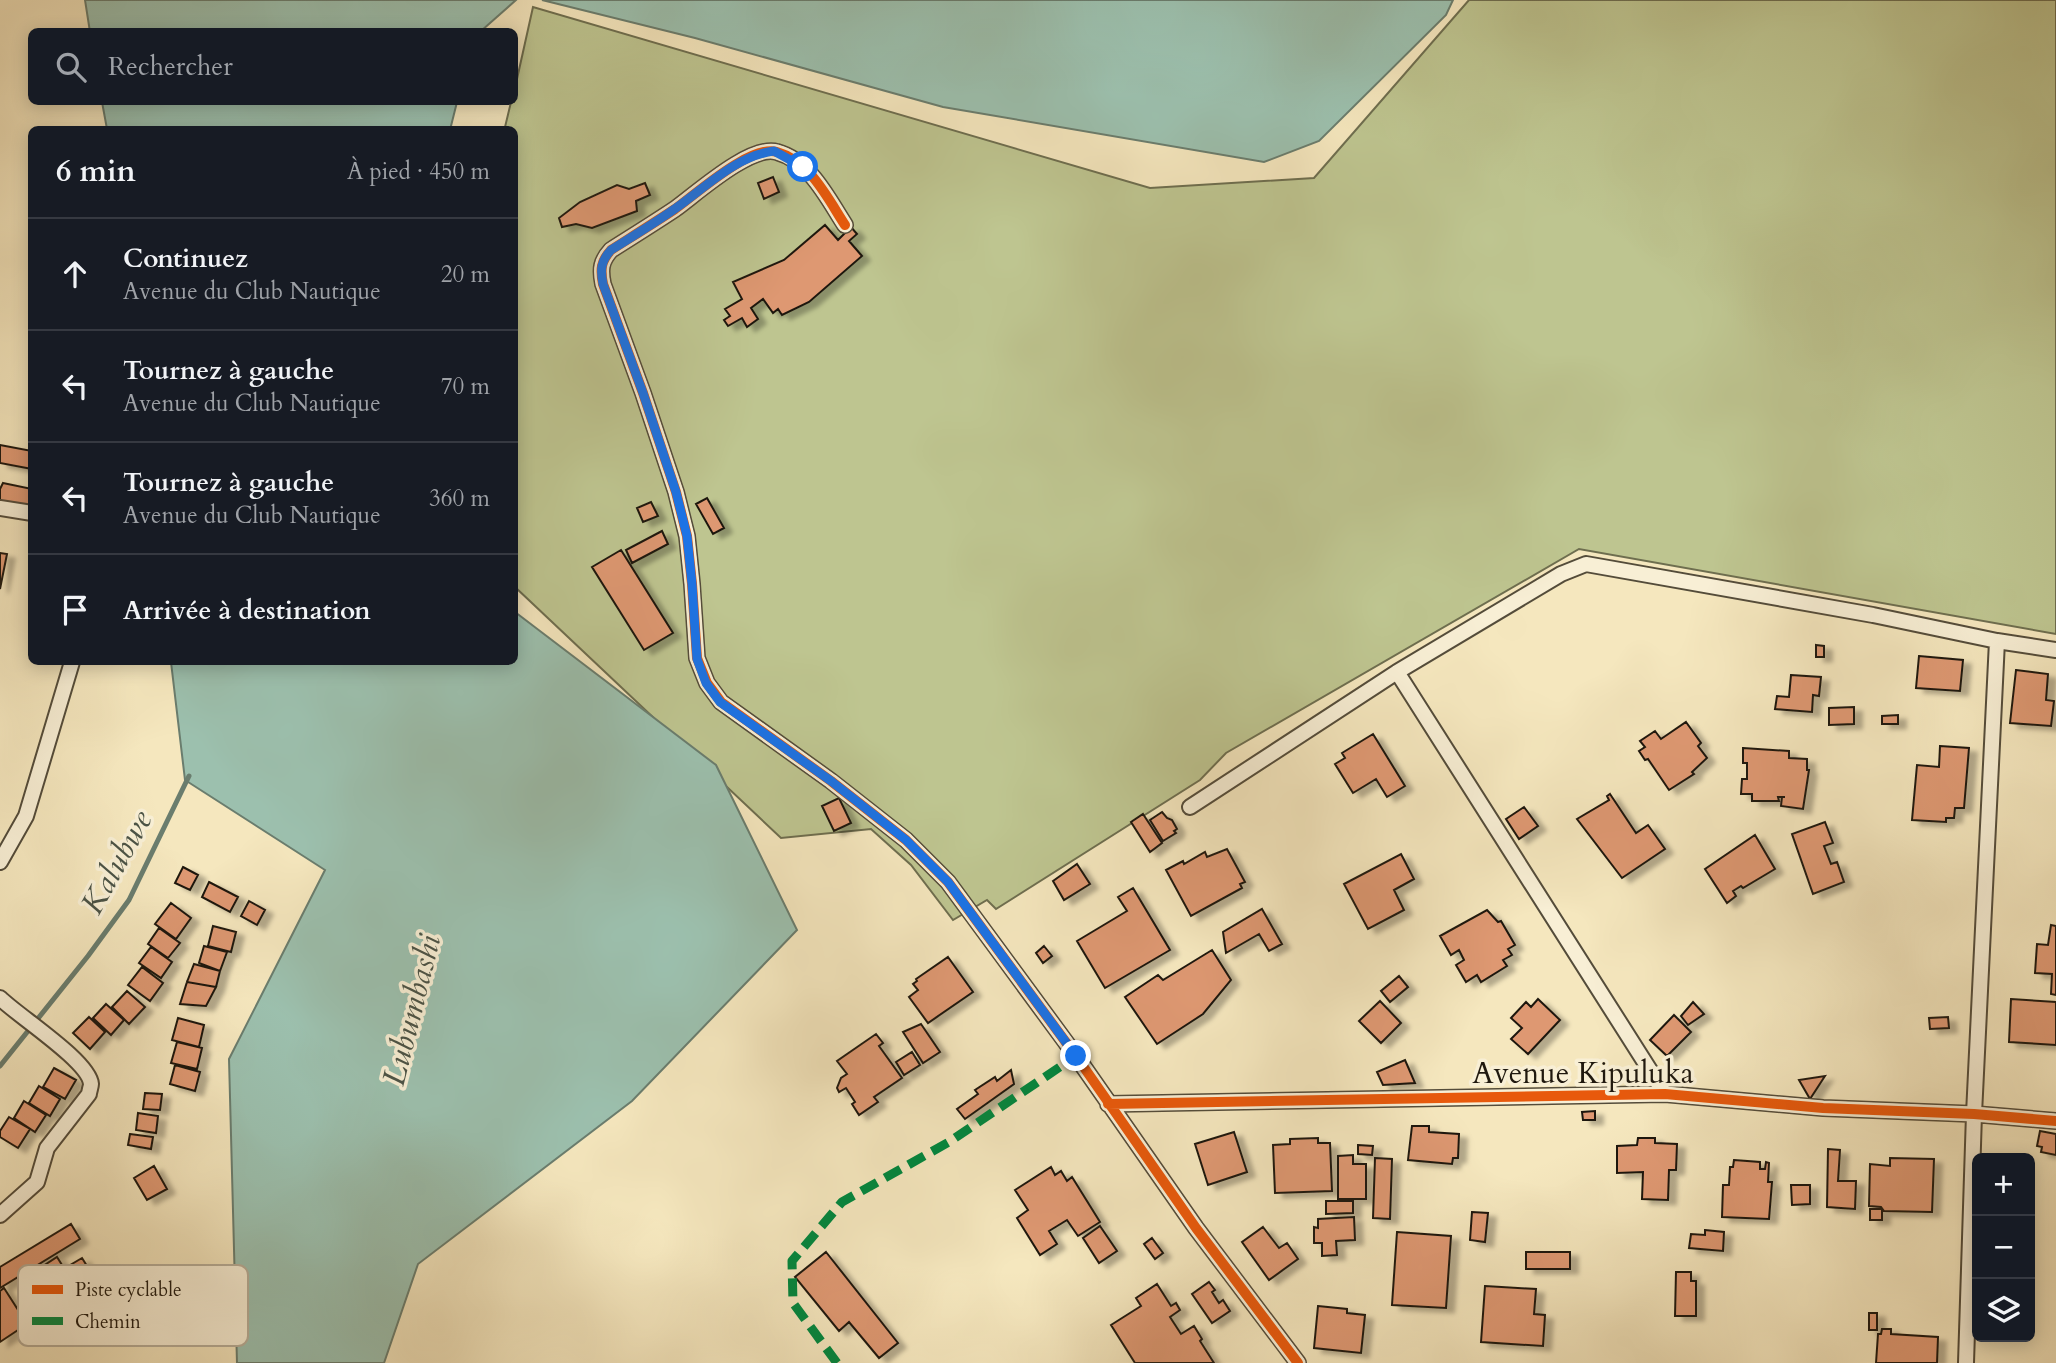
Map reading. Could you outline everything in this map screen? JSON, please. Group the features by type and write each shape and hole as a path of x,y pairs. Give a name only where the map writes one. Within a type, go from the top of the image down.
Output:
{"street":[{"path":"845,225 803,167 774,151 764,152 732,167 675,209 611,250 603,259 603,284 643,393 676,492 687,536 697,659 706,683 720,702 831,781 895,831 948,882 1076,1056 1196,1228 1298,1363"},
{"path":"0,508 28,512"},
{"path":"1190,807 1397,672 1561,574 1586,564 2056,650"},
{"path":"1966,1363 1974,1114 1997,641"},
{"path":"0,862 26,816 71,665"},
{"path":"1397,672 1665,1094"},
{"path":"0,998 69,1054 89,1077 92,1085 89,1094 47,1147 37,1182 0,1215"},
{"name":"Avenue Kipuluka","path":"1108,1104 1665,1094 1823,1108 1974,1114 2056,1121"}],"green space":[{"path":"1469,0 2056,0 2056,634 1579,549 1226,753 1200,780 996,909 987,900 953,920 911,865 871,829 781,838 518,590 518,126 505,126 510,105 518,105 518,74 533,7 1150,188 1314,178"}],"water":[{"path":"85,0 516,0 484,28 89,28"},
{"path":"542,0 1453,0 1446,15 1319,141 1264,162 943,107 695,38"},
{"path":"103,105 456,105 451,126 106,126"},
{"name":"Lubumbashi","path":"518,614 716,765 797,930 632,1101 418,1264 384,1363 237,1363 237,1346 248,1346 248,1265 234,1265 229,1059 325,870 185,780 171,665 518,665"}],"building":[{"path":"773,177 779,192 764,199 758,183"},
{"path":"645,183 650,195 636,201 637,211 592,228 576,224 562,227 559,218 580,202 617,185 629,189"},
{"path":"825,225 838,240 851,227 857,234 849,241 862,256 809,302 782,315 778,309 773,313 763,299 751,308 758,319 747,327 742,318 728,326 724,320 730,316 725,309 742,299 733,282 784,260"},
{"path":"0,445 28,450 28,468 0,463"},
{"path":"3,483 28,488 28,508 0,503"},
{"path":"707,498 724,528 713,534 696,504"},
{"path":"651,502 658,516 643,522 637,508"},
{"path":"662,531 668,544 632,563 626,550"},
{"path":"621,550 673,633 644,650 592,567"},
{"path":"0,553 7,554 0,589"},
{"path":"1816,645 1824,646 1824,657 1816,657"},
{"path":"1919,656 1963,660 1960,691 1916,688"},
{"path":"2016,670 2048,674 2046,700 2054,701 2051,726 2010,723"},
{"path":"1791,675 1821,677 1819,696 1813,695 1812,712 1775,709 1777,696 1789,697"},
{"path":"1854,707 1854,724 1829,725 1829,708"},
{"path":"1898,715 1898,724 1882,724 1882,716"},
{"path":"1686,722 1701,743 1698,746 1707,758 1692,772 1694,774 1669,790 1648,759 1645,760 1639,751 1645,747 1640,741 1655,731 1661,739"},
{"path":"1373,734 1405,786 1387,797 1376,779 1353,793 1335,764 1345,758 1342,753"},
{"path":"1940,746 1969,748 1964,808 1955,808 1954,818 1946,818 1946,822 1912,820 1917,765 1939,767"},
{"path":"1743,748 1789,751 1789,758 1807,759 1809,770 1803,809 1781,806 1782,797 1778,797 1779,801 1752,801 1752,794 1741,794 1742,779 1747,779"},
{"path":"1610,794 1636,833 1648,825 1665,849 1622,878 1577,819 1609,800 1607,796"},
{"path":"839,798 851,823 834,831 822,806"},
{"path":"1524,807 1538,826 1519,839 1506,819"},
{"path":"1162,812 1172,820 1177,829 1174,831 1176,833 1163,841 1150,820"},
{"path":"1143,814 1162,843 1150,852 1131,822"},
{"path":"1825,822 1833,843 1824,846 1831,864 1837,862 1844,882 1813,894 1792,834"},
{"path":"1755,835 1775,869 1733,891 1736,896 1727,903 1705,869"},
{"path":"1227,849 1245,882 1240,884 1242,888 1191,916 1166,870 1205,852 1207,857"},
{"path":"1401,854 1414,879 1394,890 1404,910 1368,929 1344,884"},
{"path":"1077,864 1090,884 1064,900 1053,881"},
{"path":"183,867 198,875 190,890 175,883"},
{"path":"209,882 238,897 230,912 202,897"},
{"path":"1133,888 1170,950 1105,988 1077,941 1127,911 1118,897"},
{"path":"249,901 265,910 257,925 241,916"},
{"path":"171,903 191,918 176,939 155,924"},
{"path":"1262,909 1282,944 1269,951 1259,934 1226,953 1223,932"},
{"path":"1487,910 1498,922 1501,921 1515,945 1508,949 1512,955 1503,960 1507,966 1481,982 1477,975 1466,982 1456,965 1464,960 1459,950 1451,955 1440,936"},
{"path":"2051,925 2056,926 2056,995 2051,994 2052,974 2035,973 2037,944 2048,945"},
{"path":"213,926 236,932 231,952 208,946"},
{"path":"159,928 180,943 168,958 148,944"},
{"path":"204,946 227,952 220,971 199,963"},
{"path":"1044,946 1052,956 1043,963 1036,953"},
{"path":"151,947 172,962 161,978 139,963"},
{"path":"1212,950 1231,980 1203,1014 1157,1044 1125,997 1158,975 1163,980"},
{"path":"948,957 973,992 928,1023 909,997 918,990 913,984 916,979"},
{"path":"194,964 220,971 216,987 187,982"},
{"path":"142,967 163,983 150,1001 128,985"},
{"path":"1399,976 1408,987 1390,1002 1381,991"},
{"path":"187,982 216,987 206,1006 180,1004"},
{"path":"127,991 145,1007 129,1024 112,1007"},
{"path":"1538,999 1560,1020 1528,1054 1511,1039 1522,1028 1511,1018 1526,1002 1531,1007"},
{"path":"2011,999 2056,1002 2056,1045 2009,1042"},
{"path":"1380,1001 1401,1023 1381,1043 1359,1021"},
{"path":"1693,1002 1704,1014 1688,1025 1681,1016"},
{"path":"106,1004 124,1020 111,1035 93,1018"},
{"path":"1674,1015 1691,1032 1667,1056 1650,1040"},
{"path":"89,1017 105,1032 90,1049 73,1033"},
{"path":"1948,1017 1949,1028 1930,1029 1929,1018"},
{"path":"178,1018 204,1025 199,1047 172,1040"},
{"path":"921,1024 940,1052 923,1063 903,1032"},
{"path":"876,1034 883,1043 879,1046 902,1078 874,1097 878,1102 859,1115 846,1088 839,1092 837,1088 841,1078 847,1074 837,1061"},
{"path":"177,1042 202,1048 197,1069 171,1063"},
{"path":"912,1052 920,1065 904,1075 896,1062"},
{"path":"1405,1060 1415,1083 1383,1085 1377,1072"},
{"path":"175,1065 200,1072 195,1091 170,1084"},
{"path":"54,1068 76,1080 65,1099 43,1087"},
{"path":"1011,1070 1014,1084 965,1119 957,1109 978,1094 975,1090 995,1077 997,1081"},
{"path":"1825,1076 1810,1099 1799,1080"},
{"path":"39,1086 60,1099 50,1116 29,1103"},
{"path":"145,1093 162,1094 160,1110 143,1109"},
{"path":"24,1101 46,1115 35,1132 14,1118"},
{"path":"1595,1111 1595,1120 1583,1120 1582,1112"},
{"path":"138,1113 158,1116 156,1133 136,1130"},
{"path":"9,1117 30,1129 18,1148 0,1137 0,1131"},
{"path":"1412,1126 1429,1126 1429,1132 1459,1134 1458,1158 1453,1158 1452,1164 1408,1160"},
{"path":"2040,1131 2056,1134 2056,1155 2041,1152 2042,1147 2037,1146"},
{"path":"1234,1132 1247,1172 1208,1185 1195,1144"},
{"path":"130,1134 153,1137 151,1149 128,1145"},
{"path":"1318,1138 1318,1143 1330,1143 1332,1191 1275,1193 1273,1145 1290,1144 1290,1139"},
{"path":"1638,1138 1655,1138 1655,1143 1677,1144 1676,1170 1669,1170 1668,1200 1642,1199 1643,1172 1617,1173 1617,1146 1637,1145"},
{"path":"1358,1145 1373,1146 1372,1155 1358,1154"},
{"path":"1828,1149 1840,1150 1838,1181 1856,1181 1855,1209 1827,1207"},
{"path":"1353,1155 1353,1164 1366,1164 1366,1199 1338,1199 1338,1156"},
{"path":"1375,1158 1392,1159 1390,1219 1373,1218"},
{"path":"1890,1158 1934,1159 1932,1212 1884,1211 1881,1207 1869,1206 1870,1164 1890,1166"},
{"path":"1734,1160 1760,1162 1760,1169 1765,1169 1766,1162 1769,1163 1768,1182 1772,1182 1769,1219 1722,1217 1723,1185 1729,1185 1730,1167 1733,1167"},
{"path":"154,1166 167,1189 147,1200 134,1178"},
{"path":"1051,1167 1055,1175 1061,1171 1067,1181 1072,1177 1100,1222 1078,1236 1067,1220 1049,1231 1057,1244 1040,1255 1017,1218 1028,1210 1015,1190"},
{"path":"1791,1185 1810,1185 1810,1204 1792,1205"},
{"path":"1326,1201 1353,1201 1353,1213 1326,1214"},
{"path":"1870,1209 1882,1209 1882,1220 1870,1220"},
{"path":"1472,1212 1488,1213 1485,1242 1470,1240"},
{"path":"1354,1217 1355,1240 1336,1241 1337,1255 1322,1256 1322,1243 1314,1243 1314,1227 1318,1228 1318,1219"},
{"path":"71,1224 80,1239 38,1265 18,1265 18,1277 0,1288 0,1267"},
{"path":"1100,1226 1117,1251 1099,1263 1083,1238"},
{"path":"1263,1227 1279,1248 1287,1243 1298,1259 1269,1280 1242,1242"},
{"path":"1705,1230 1724,1232 1723,1251 1689,1248 1691,1234 1705,1235"},
{"path":"1397,1232 1451,1236 1446,1308 1392,1305"},
{"path":"1152,1238 1163,1253 1155,1259 1144,1244"},
{"path":"826,1252 898,1343 879,1358 849,1322 839,1331 795,1277"},
{"path":"1526,1252 1570,1252 1570,1269 1526,1269"},
{"path":"57,1257 62,1265 45,1265"},
{"path":"82,1258 86,1265 70,1265"},
{"path":"1676,1272 1691,1272 1691,1281 1696,1281 1696,1316 1675,1316"},
{"path":"1209,1282 1219,1303 1223,1300 1230,1311 1212,1323 1192,1294"},
{"path":"1157,1284 1171,1306 1176,1303 1180,1310 1170,1317 1181,1334 1194,1326 1214,1363 1135,1363 1111,1325 1141,1306 1136,1298"},
{"path":"1485,1286 1536,1289 1534,1314 1545,1315 1543,1346 1481,1342"},
{"path":"4,1288 18,1310 18,1330 0,1342 0,1291"},
{"path":"1318,1306 1347,1309 1347,1313 1365,1315 1361,1353 1314,1348"},
{"path":"1869,1313 1877,1313 1877,1330 1869,1330"},
{"path":"1882,1329 1891,1329 1891,1334 1938,1337 1937,1363 1876,1363 1878,1334 1881,1334"}],"waterway":[{"name":"Kalubwe","path":"0,1066 129,900 189,776"}],"marked path":[{"path":"837,1363 793,1303 792,1261 842,1202 949,1142 1076,1056"}],"cycle path":[{"path":"845,225 809,172 789,157 777,152 766,152 753,155 724,172 675,209 611,250 603,262 603,284 643,393 676,492 687,536 697,658 707,683 721,702 831,781 906,840 948,882 1076,1056 1196,1228 1298,1363"},
{"path":"1108,1104 1665,1094 1823,1108 1974,1114 2056,1121"}],"route":[{"path":"803,167 774,151 754,155 732,167 675,209 611,250 603,259 603,284 643,393 676,492 687,536 697,659 706,683 720,702 831,781 906,840 948,882 1076,1056"}]}
